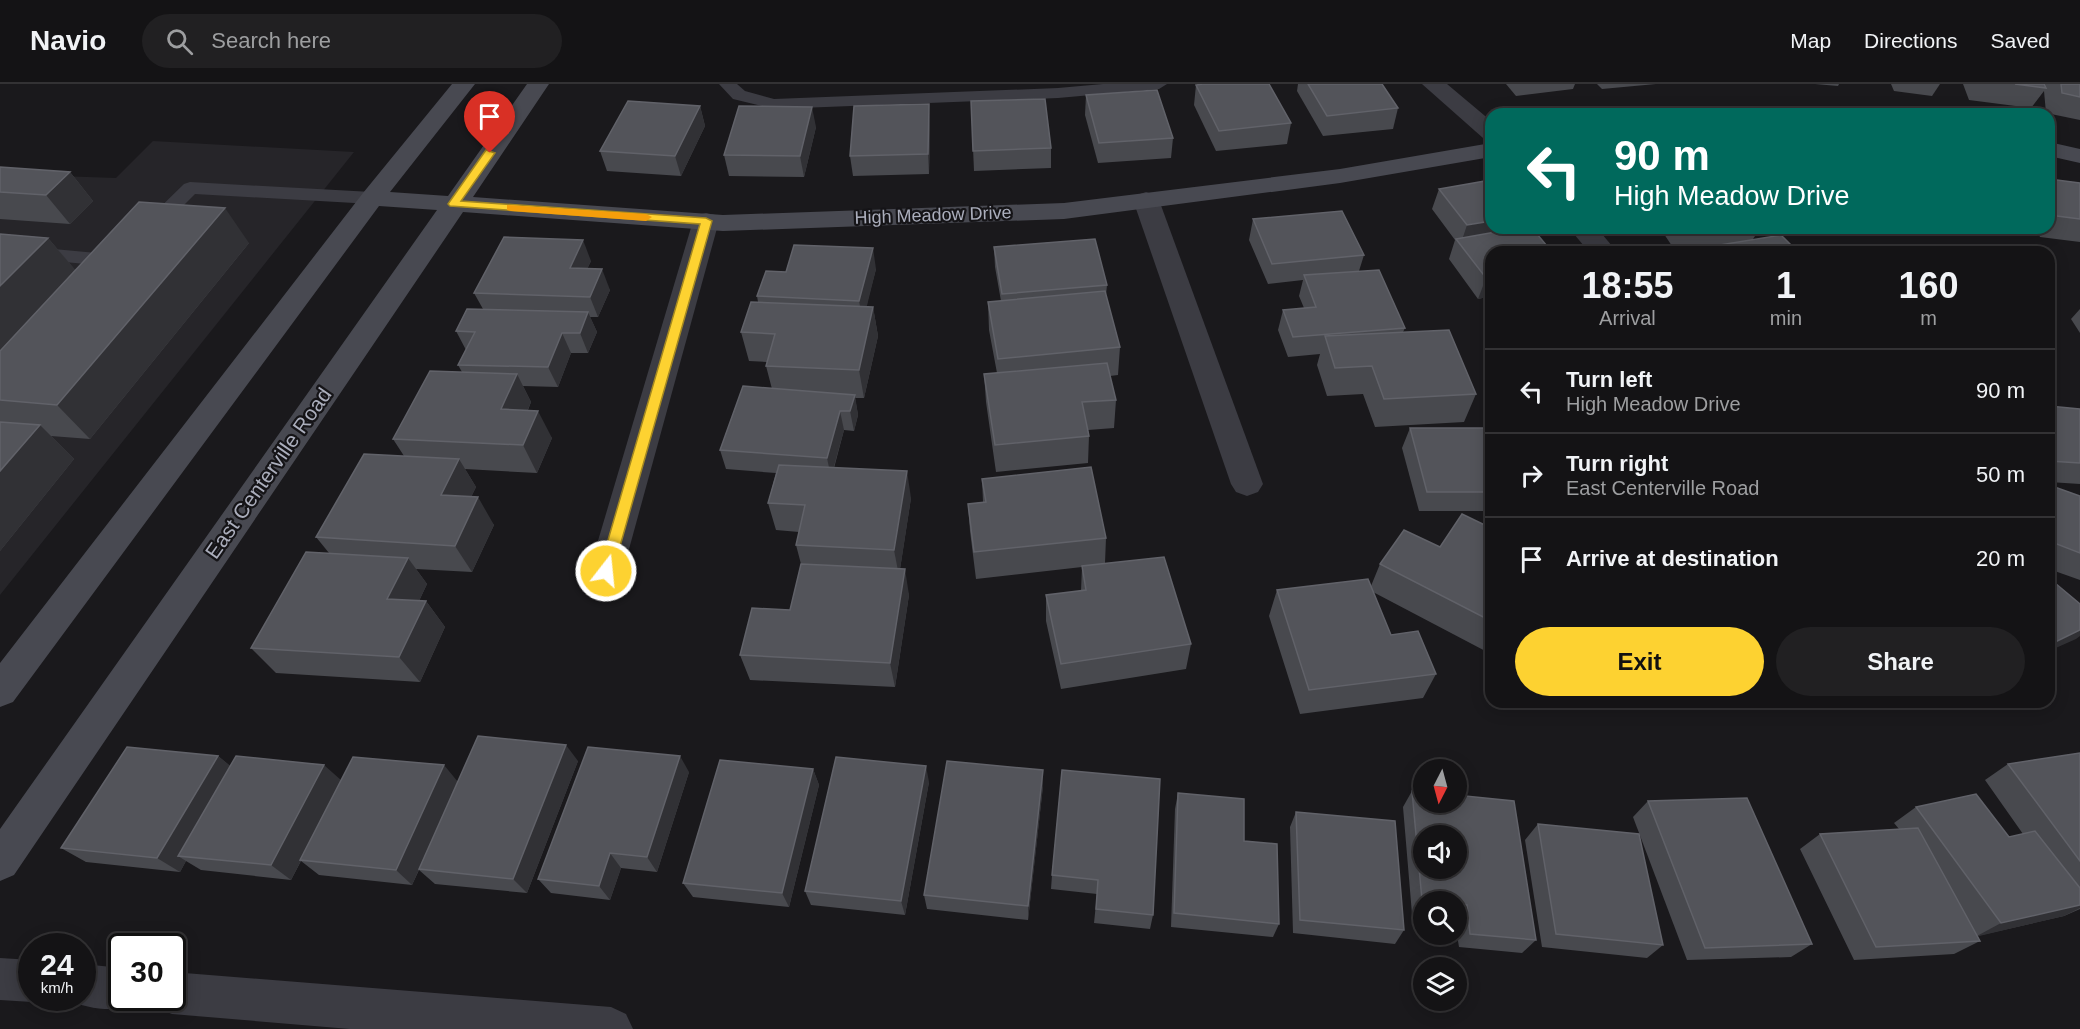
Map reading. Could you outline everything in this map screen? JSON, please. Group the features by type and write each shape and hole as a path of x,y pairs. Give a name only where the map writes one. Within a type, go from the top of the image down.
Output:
{"main road":[{"path":"0,691 372,198 464,84"},
{"name":"East Centerville Road","path":"0,862 538,84"},
{"path":"2055,150 2080,156"},
{"name":"High Meadow Drive","path":"372,198 706,221 1064,211 1340,176 1485,151"}],"street":[{"path":"1433,84 1485,129"},
{"path":"1146,200 1247,484"},
{"path":"606,571 706,221"},
{"path":"1588,234 1598,246"},
{"path":"0,979 18,980"},
{"path":"186,994 611,1029"}],"lane":[{"path":"727,84 739,95 774,104 1058,93 1159,84"},
{"path":"102,278 190,188 372,198"},
{"path":"0,250 118,261"}],"shaded area":[{"path":"153,141 354,152 0,595 0,174 116,178"}],"building":[{"path":"1269,84 1291,123 1219,131 1196,85"},
{"path":"1308,84 1382,84 1398,108 1327,116"},
{"path":"2015,84 2044,84 2046,88"},
{"path":"2061,84 2080,84 2080,97 2062,93"},
{"path":"1157,90 1173,138 1099,143 1086,95"},
{"path":"1045,99 1051,148 973,151 971,101"},
{"path":"628,101 700,106 675,156 600,151"},
{"path":"929,104 928,154 850,156 854,106"},
{"path":"739,106 812,107 800,156 724,155"},
{"path":"0,167 70,172 46,195 0,192"},
{"path":"2055,180 2080,183 2080,219 2057,216"},
{"path":"1485,181 1485,222 1467,225 1439,189"},
{"path":"139,202 225,208 57,405 0,400 0,351"},
{"path":"1342,211 1364,255 1272,264 1253,219"},
{"path":"0,234 48,238 0,286"},
{"path":"1485,234 1537,234 1547,246 1485,246 1485,277 1456,239"},
{"path":"1781,235 1792,246 1713,246"},
{"path":"504,237 583,240 570,268 602,269 590,297 474,293"},
{"path":"1095,239 1107,285 1002,294 994,247"},
{"path":"794,245 873,248 859,301 757,296 766,271 786,272"},
{"path":"1379,270 1405,328 1293,337 1283,310 1316,307 1304,275"},
{"path":"1105,291 1120,347 998,359 988,302"},
{"path":"751,302 873,307 859,370 766,366 775,334 741,332"},
{"path":"467,309 588,312 580,333 562,333 548,367 458,365 475,332 456,331"},
{"path":"1449,330 1476,394 1384,399 1372,366 1335,368 1325,336"},
{"path":"1107,363 1116,400 1082,402 1089,436 995,445 984,374"},
{"path":"430,371 517,374 501,409 538,411 523,445 393,439"},
{"path":"743,386 855,395 850,411 840,411 827,458 720,450"},
{"path":"2055,407 2080,409 2080,463 2055,461"},
{"path":"0,422 40,425 0,471"},
{"path":"1410,428 1485,428 1485,492 1427,492"},
{"path":"364,454 459,459 441,495 478,497 455,546 316,537"},
{"path":"779,465 907,471 894,550 796,545 805,505 768,503"},
{"path":"1091,467 1106,538 974,552 968,504 986,502 982,479"},
{"path":"2055,487 2080,496 2080,553 2055,543"},
{"path":"1462,514 1485,525 1485,618 1380,564 1404,530 1440,547"},
{"path":"306,552 408,558 387,599 426,601 399,657 251,648"},
{"path":"1164,557 1191,644 1061,664 1046,595 1086,590 1082,566"},
{"path":"801,564 905,569 890,663 740,655 752,608 790,610"},
{"path":"1368,579 1391,635 1418,631 1436,674 1309,690 1277,590"},
{"path":"2055,583 2080,604 2080,630 2055,642"},
{"path":"478,736 566,745 513,879 419,869"},
{"path":"127,747 218,756 157,858 61,848"},
{"path":"588,747 680,756 647,857 610,853 599,886 538,879"},
{"path":"2080,753 2080,861 2008,764"},
{"path":"236,756 324,765 271,865 178,856"},
{"path":"353,757 444,765 396,870 300,860"},
{"path":"836,757 926,766 901,901 805,891"},
{"path":"720,760 813,769 782,893 683,883"},
{"path":"947,761 1043,770 1028,906 924,895"},
{"path":"1062,770 1160,779 1153,915 1096,909 1098,880 1052,875"},
{"path":"1178,793 1244,799 1244,841 1277,844 1279,924 1174,913"},
{"path":"1976,794 2009,837 2035,831 2080,888 2080,905 2001,923 1916,807"},
{"path":"1467,796 1514,801 1536,940 1470,934 1467,891 1421,891 1420,879 1467,879 1467,825 1415,825 1414,813 1467,813"},
{"path":"1747,798 1812,944 1705,948 1648,801"},
{"path":"1296,812 1395,821 1404,930 1300,920"},
{"path":"1538,824 1639,834 1663,945 1556,934"},
{"path":"1918,828 1980,941 1876,947 1820,834"}],"slow traffic":[{"path":"511,208 646,217"}],"route":[{"path":"490,153 453,204 706,221 606,571"}]}
